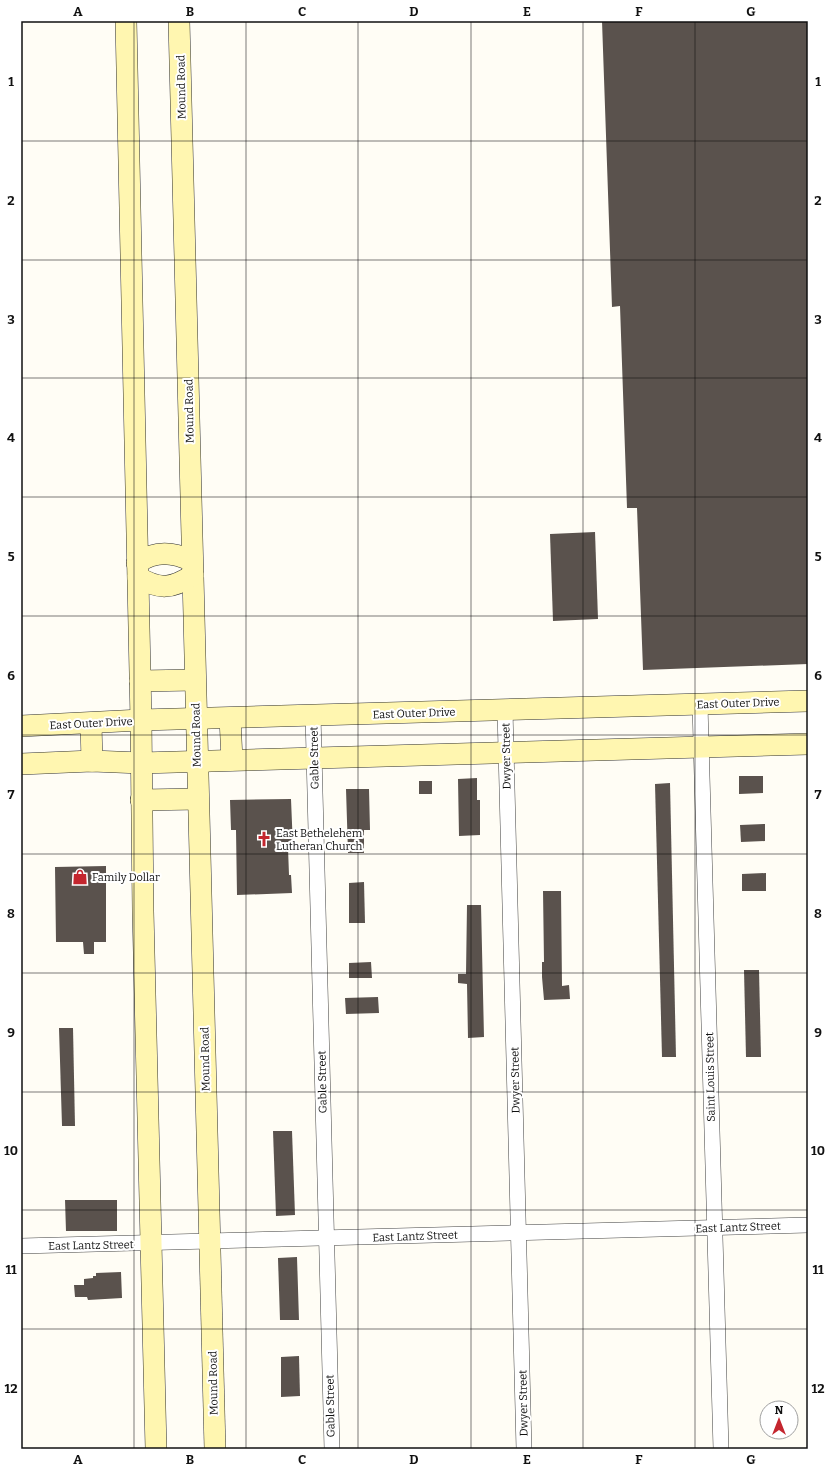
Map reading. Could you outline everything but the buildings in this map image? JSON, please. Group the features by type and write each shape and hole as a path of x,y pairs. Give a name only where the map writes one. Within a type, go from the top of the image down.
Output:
{"main road":[{"path":"126,21 141,720 141,800 156,1449"},
{"name":"Mound Road","path":"179,21 215,1449"},
{"path":"164,553 174,553 193,568 180,584 165,586 150,585 137,570 146,557 164,553"},
{"path":"140,681 195,680"},
{"name":"East Outer Drive","path":"21,726 90,724 141,720 808,701"},
{"path":"230,718 232,760"},
{"path":"90,724 92,761"},
{"path":"21,764 92,761 141,763 808,744"},
{"path":"141,800 198,799"}],"street":[{"name":"Saint Louis Street","path":"700,704 721,1449"},
{"name":"Dwyer Street","path":"505,710 524,1449"},
{"name":"Gable Street","path":"313,716 332,1449"},
{"name":"East Lantz Street","path":"21,1246 808,1225"}],"place":[{"name":"East Bethelehem Lutheran Church","path":"264,839"},
{"name":"Family Dollar","path":"80,877"}]}
